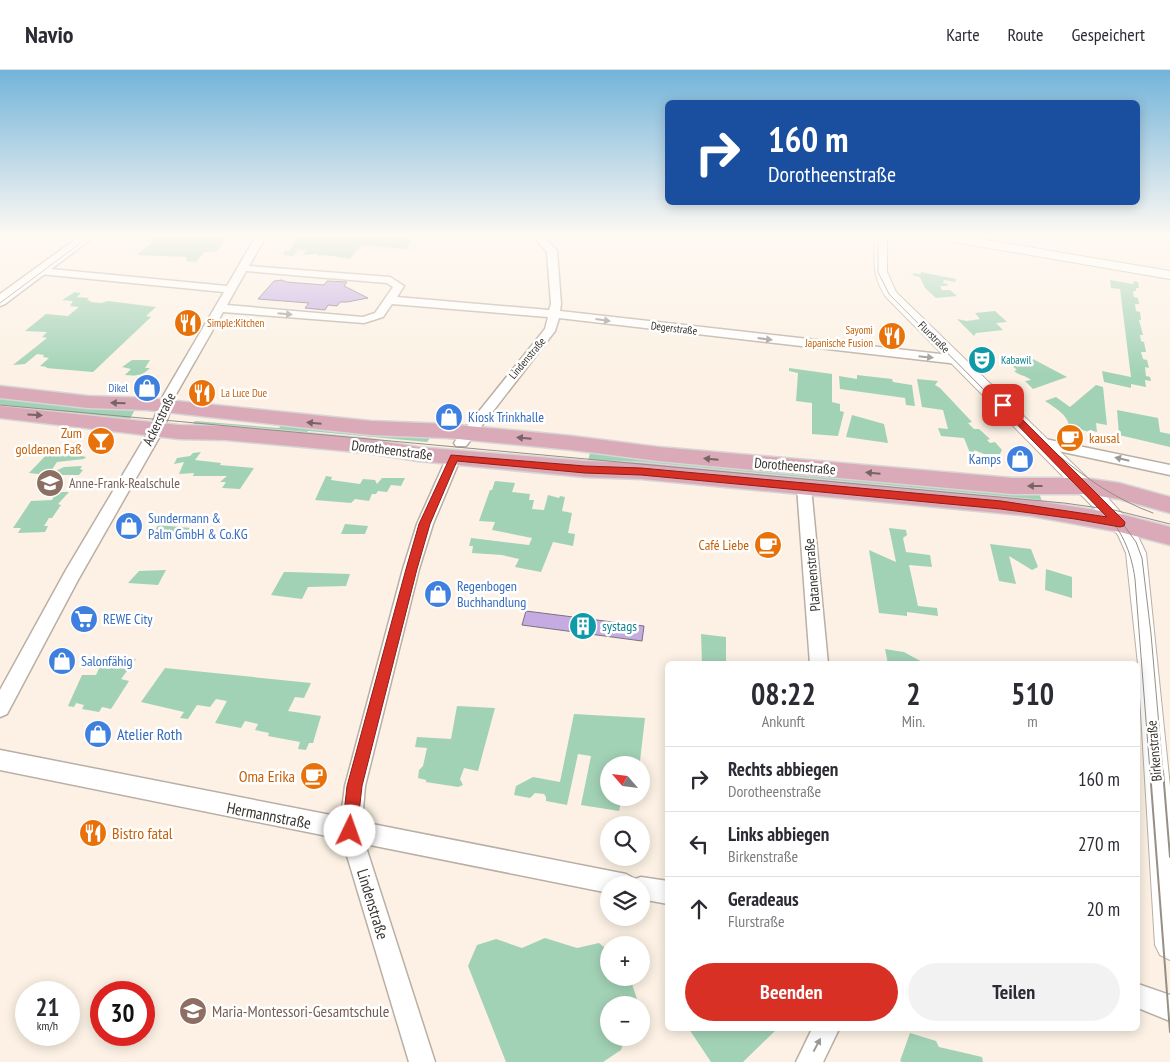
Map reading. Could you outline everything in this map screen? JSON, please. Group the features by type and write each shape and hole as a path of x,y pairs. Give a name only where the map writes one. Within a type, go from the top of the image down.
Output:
{"main road":[{"path":"0,301 25,282"},
{"name":"Dorotheenstraße","path":"0,392 78,401 166,406 371,428 461,444 804,486 1025,507 1120,523 1170,536"},
{"name":"Dorotheenstraße","path":"0,412 157,429 316,441 597,445 658,454 1012,486 1084,486 1119,491 1170,505"},
{"path":"157,429 183,417 264,424 285,420"}],"street":[{"path":"159,282 230,289"},
{"name":"Ackerstraße","path":"0,708 72,575 157,429 169,396 234,282"},
{"path":"219,308 364,320 379,315 399,286 393,282"},
{"name":"Lindenstraße","path":"422,1062 350,831 355,786 411,569 425,524 461,444 551,329 555,314 555,282"},
{"name":"Flurstraße","path":"883,282 892,294 1084,486"},
{"name":"Degerstraße","path":"389,300 555,314 958,360"},
{"path":"1040,443 1170,470"},
{"name":"Platanenstraße","path":"804,486 819,661"},
{"name":"Birkenstraße","path":"1084,486 1120,523 1134,548 1138,573 1170,945"},
{"name":"Hermannstraße","path":"0,760 600,880"},
{"path":"650,890 665,892"},
{"path":"1140,997 1170,1008"},
{"path":"808,1062 825,1031"}],"green space":[{"path":"922,282 943,282 948,284 947,286 940,286 942,290 950,290 957,296 936,298 925,288"},
{"path":"1110,282 1133,284 1138,282 1139,288 1133,291 1134,297 1138,298 1139,304 1135,304 1136,311 1140,312 1141,320 1139,320 1143,335 1140,335 1146,352 1141,352 1143,359 1147,360 1149,368 1145,367 1146,376 1150,377 1151,381 1145,380 1146,387 1131,384 1131,388 1104,382 1102,371 1131,377 1120,289 1111,288"},
{"path":"75,292 81,293 77,297 89,298 87,300 90,302 101,303 108,301 156,307 146,316 151,317 93,372 46,368 40,366 49,358 37,354 25,364 13,365 47,338 42,337 47,332 25,331 46,314 68,316 79,307 70,306 73,301 62,300"},
{"path":"995,311 1007,322 996,323 1003,330 976,333 974,336 957,319 967,321 980,319 975,313"},
{"path":"1033,359 1067,377 1033,389 1025,381 1031,380 1014,371 1017,370 1008,362"},
{"path":"132,360 150,360 145,368 150,368 139,375 125,375 131,369 122,367"},
{"path":"789,368 832,374 832,402 840,404 840,411 844,412 838,436 812,434 812,403 796,401 798,373 789,371"},
{"path":"857,375 892,379 893,382 912,385 915,406 906,405 905,398 840,389 839,376 857,379"},
{"path":"917,379 938,381 935,385 972,422 968,423 974,429 979,429 990,439 987,440 990,443 995,442 1002,450 1000,454 984,454 974,450 975,453 970,453 964,438 941,436 938,428 948,429 943,410 922,407"},
{"path":"1096,385 1103,387 1107,425 1096,423 1097,432 1090,430 1089,432 1069,426 1066,418 1045,401 1056,397 1070,407"},
{"path":"0,398 136,408 128,422 0,407"},
{"path":"1117,410 1158,418 1160,432 1170,434 1170,447 1119,435"},
{"path":"852,415 884,424 888,443 846,437"},
{"path":"195,421 279,428 282,424 426,434 424,437 430,438 427,442 308,431 305,435 193,424"},
{"path":"52,449 86,457 84,459 57,462 49,474 64,467 82,466 80,469 83,470 79,475 48,475 29,473"},
{"path":"591,449 1039,493 1043,504 587,465"},
{"path":"201,452 195,460 221,463 220,465 254,468 240,489 222,488 226,482 220,482 227,476 193,476 194,473 179,474 184,462 174,464 177,458"},
{"path":"326,476 332,477 331,480 360,484 363,479 375,480 377,484 382,478 405,478 401,486 391,485 387,492 378,491 376,494 372,494 369,501 355,499 351,503 315,500"},
{"path":"495,481 515,483 512,492 530,494 529,500 534,500 532,509 544,510 548,495 559,498 560,496 565,497 562,511 572,513 568,533 575,534 573,546 553,542 541,572 515,567 519,559 502,555 472,553 473,546 469,546 471,538 529,545 532,538 492,530 495,522 479,521"},
{"path":"57,492 69,492 58,504 61,505 44,526 48,526 45,532 18,533 21,528 13,528 31,501 52,500"},
{"path":"345,524 368,526 365,534 341,534"},
{"path":"158,525 191,528 184,539 151,538"},
{"path":"889,528 906,530 907,535 903,538 906,552 930,555 932,567 909,565 918,606 937,608 938,616 907,612 907,616 879,613 869,550 896,562"},
{"path":"990,544 1031,549 1038,567 1032,570 1009,556 1016,584 999,581"},
{"path":"1046,569 1072,577 1072,598 1045,590"},
{"path":"166,570 158,585 128,583 139,571"},
{"path":"284,572 350,574 346,586 308,587 302,599 271,595"},
{"path":"701,634 726,637 726,661 702,661"},
{"path":"885,649 904,652 920,661 887,661"},
{"path":"105,656 136,659 121,679 129,681 111,709 102,707 99,712 82,709 84,705 76,703 74,707 68,706 82,675 96,675"},
{"path":"165,668 311,683 304,698 295,697 288,711 321,716 313,743 309,743 306,750 298,749 300,742 268,736 269,733 255,730 258,724 245,721 241,728 215,723 227,701 216,699 210,707 197,705 188,719 180,718 184,712 141,702"},
{"path":"457,706 495,708 478,771 464,768 460,779 463,785 458,787 426,782 426,780 418,778 427,748 415,747 417,737 451,739"},
{"path":"574,714 645,718 641,756 600,756 600,806 620,806 619,811 581,805 591,756 578,754 567,805 546,801 544,794 535,793 530,798 514,795 516,786 533,777 560,782"},
{"path":"545,938 577,948 600,944 600,986 633,986 636,996 600,996 600,1046 622,1046 621,1050 603,1062 506,1062 468,966 477,945 496,939 522,948"},
{"path":"690,1031 775,1031 743,1062 711,1062"},
{"path":"910,1033 936,1041 939,1047 982,1057 983,1062 902,1062 900,1061"}],"building":[{"path":"273,282 324,285 326,282 347,282 344,286 368,298 340,302 337,306 328,305 325,310 305,308 309,303 258,299"},
{"name":"systags","path":"526,611 644,626 642,641 522,625"}],"tram line":[{"path":"0,303 28,282"},
{"path":"883,282 889,294 1101,508"},
{"path":"0,405 1064,503 1101,508"},
{"path":"1058,455 1103,488 1127,502 1153,513"},
{"path":"1101,508 1170,524"},
{"path":"1101,508 1124,540 1131,559 1135,579 1150,772"},
{"path":"1120,520 1136,542 1142,558 1151,634 1163,772"},
{"path":"1150,771 1170,1032"},
{"path":"1163,771 1170,857"}],"place":[{"name":"Simple:Kitchen","path":"188,323"},
{"name":"Sayomi Japanische Fusion","path":"892,336"},
{"name":"Kabawil","path":"982,360"},
{"name":"Dikel","path":"147,388"},
{"name":"La Luce Due","path":"202,393"},
{"name":"Kiosk Trinkhalle","path":"449,417"},
{"name":"kausal","path":"1070,438"},
{"name":"Zum goldenen Faß","path":"101,441"},
{"name":"Kamps","path":"1020,459"},
{"name":"Anne-Frank-Realschule","path":"50,483"},
{"name":"Sundermann & Palm GmbH & Co.KG","path":"129,526"},
{"name":"Café Liebe","path":"768,545"},
{"name":"Regenbogen Buchhandlung","path":"438,594"},
{"name":"REWE City","path":"84,619"},
{"name":"systags","path":"583,626"},
{"name":"Salonfähig","path":"62,661"},
{"name":"Atelier Roth","path":"98,734"},
{"name":"Oma Erika","path":"314,776"},
{"name":"Bistro fatal","path":"93,833"},
{"name":"Maria-Montessori-Gesamtschule","path":"193,1011"}],"route":[{"path":"350,831 351,808 355,786 411,569 425,524 454,457 585,470 641,471 1001,505 1031,508 1120,523 1003,405"}]}
